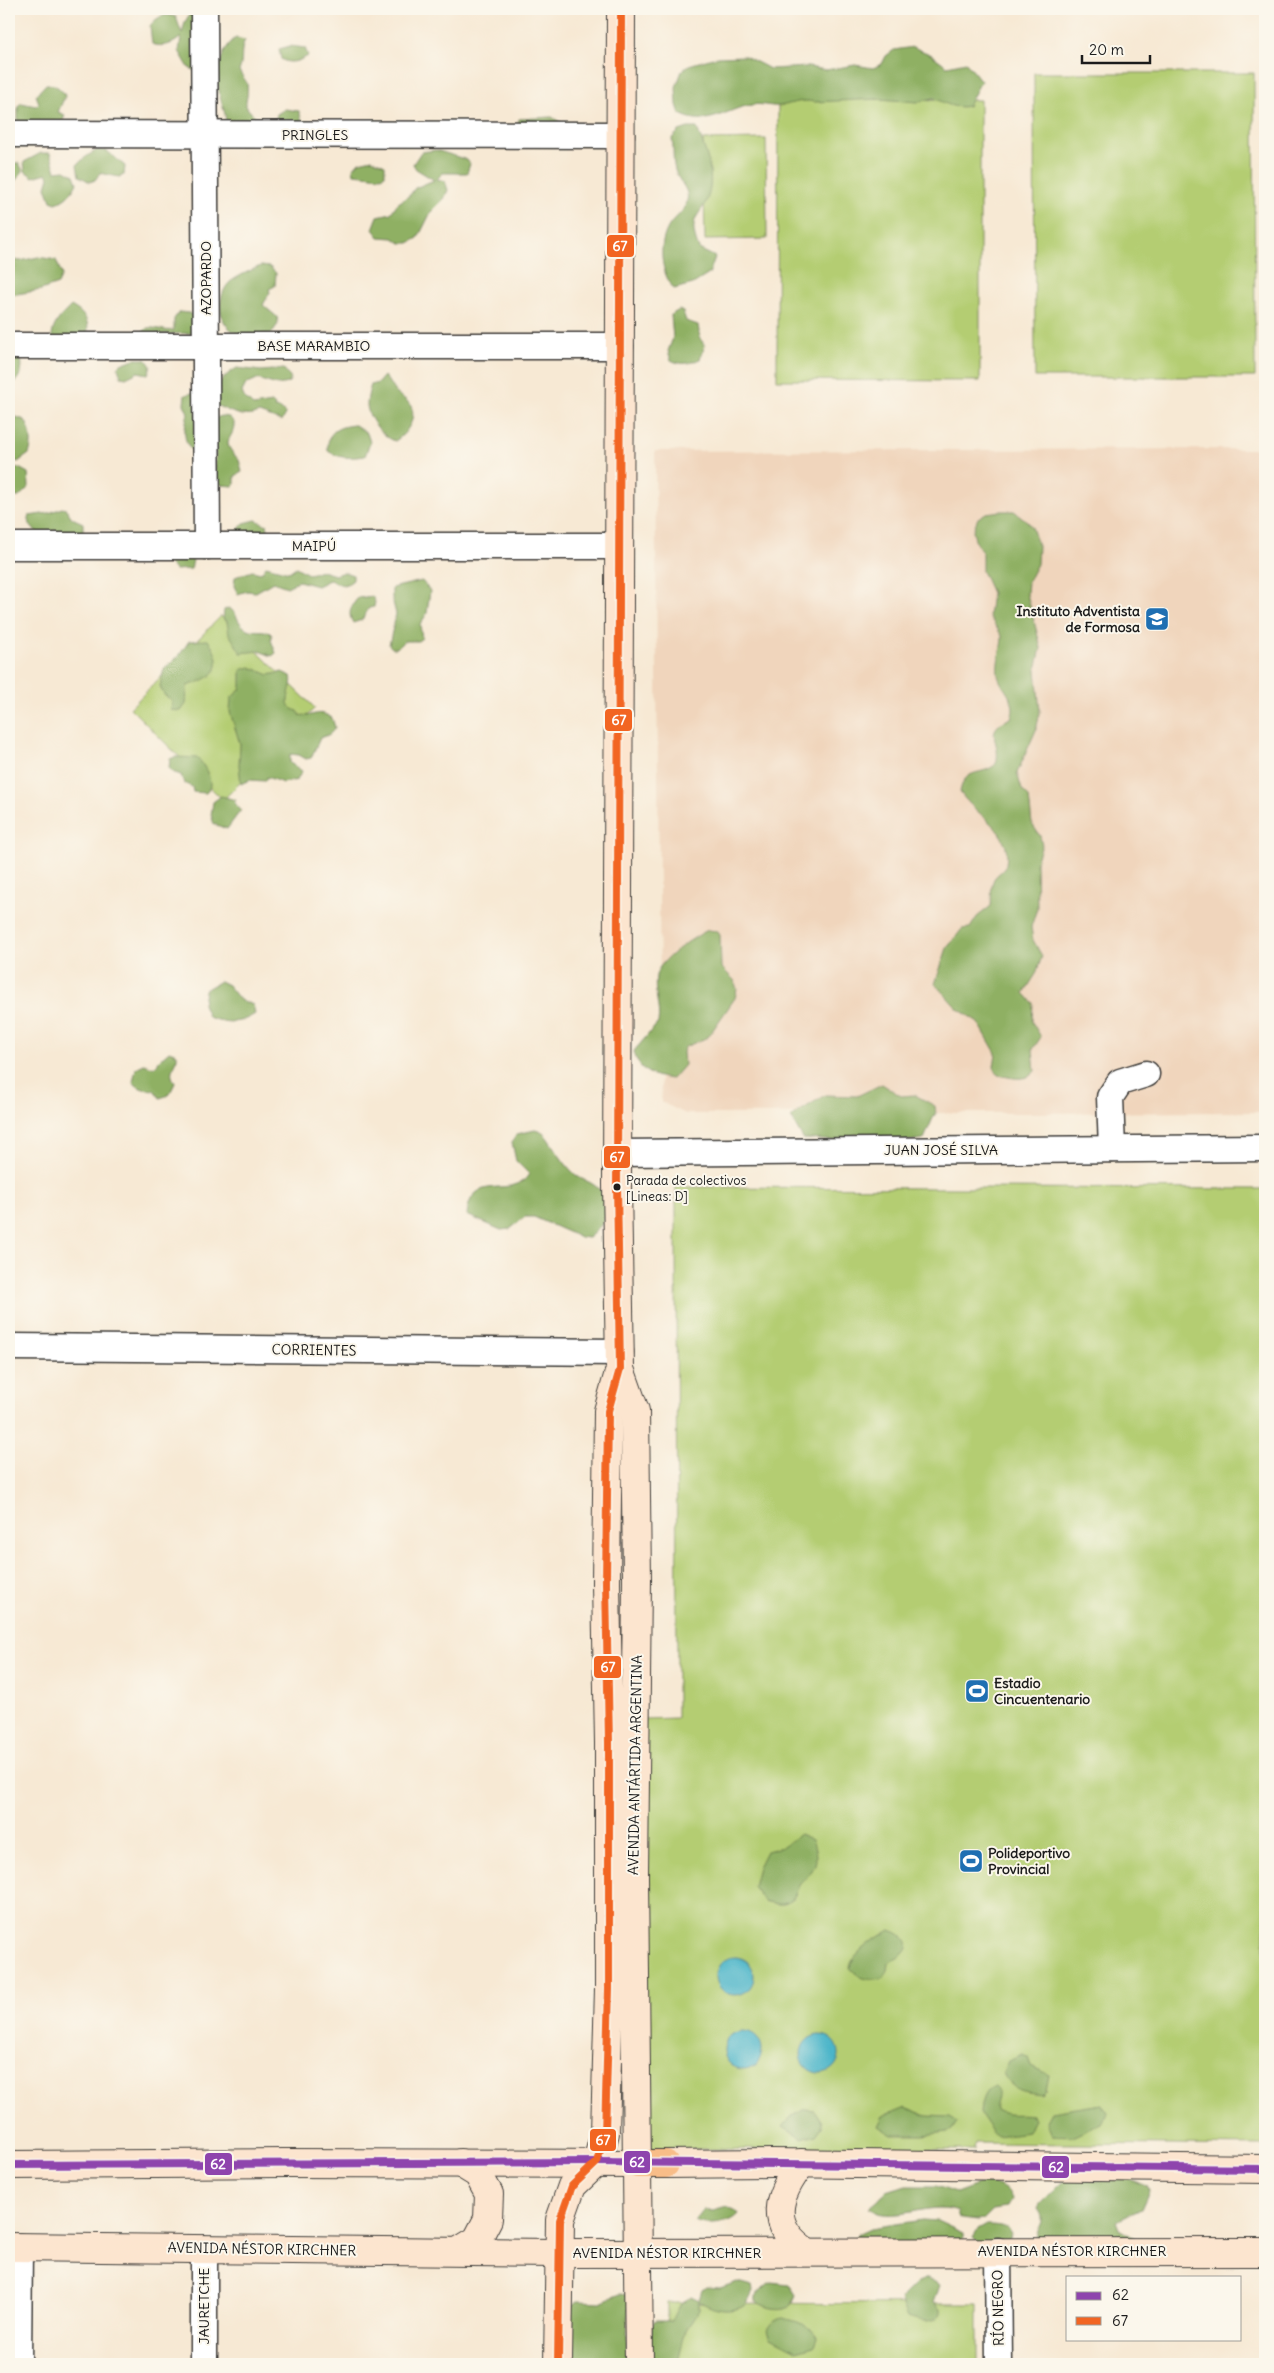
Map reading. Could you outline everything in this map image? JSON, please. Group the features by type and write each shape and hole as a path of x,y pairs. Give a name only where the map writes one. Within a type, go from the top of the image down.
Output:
{"main road":[{"name":"AVENIDA ANTÁRTIDA ARGENTINA","path":"597,2162 605,2133 609,1988 609,1743 606,1592 608,1412 620,1361 617,1153 621,9"},
{"name":"AVENIDA ANTÁRTIDA ARGENTINA","path":"620,1361 635,1410 637,1580 634,1877 639,2364"},
{"path":"9,2165 286,2162 460,2164 597,2162 638,2164 802,2163 1265,2169"},
{"path":"558,2364 558,2253 560,2220 572,2186 597,2162"},
{"path":"802,2163 786,2186 778,2208 782,2227 787,2237 807,2252"},
{"path":"459,2251 476,2240 488,2219 488,2194 478,2174 460,2164"},
{"name":"AVENIDA NÉSTOR KIRCHNER","path":"14,2247 558,2253 1265,2252"}],"street":[{"name":"AZOPARDO","path":"204,9 207,546"},
{"name":"PRINGLES","path":"9,134 621,135"},
{"name":"BASE MARAMBIO","path":"9,346 620,346"},
{"name":"MAIPÚ","path":"9,546 619,546"},
{"path":"1112,1149 1110,1097 1120,1082 1146,1074"},
{"name":"JUAN JOSÉ SILVA","path":"617,1153 1265,1148"},
{"name":"CORRIENTES","path":"9,1347 620,1361"},
{"path":"14,2247 18,2364"},
{"name":"JAURETCHE","path":"204,2249 204,2364"},
{"name":"RÍO NEGRO","path":"998,2251 999,2364"}],"shaded area":[{"path":"1265,449 1265,1112 686,1114 661,1102 655,451"}],"green space":[{"path":"192,10 217,27 215,30 217,62 194,70 189,68 179,51 181,37 168,45 152,44 150,26 165,15 176,17 182,34 185,22"},
{"path":"236,38 245,40 239,71 247,83 246,106 261,122 225,129 225,114 220,96 218,77 220,62 226,48"},
{"path":"290,46 305,48 308,56 298,61 284,61 281,59 279,49"},
{"path":"913,47 932,55 947,66 966,62 981,81 968,106 955,106 934,98 917,102 880,99 805,101 780,106 752,105 708,119 700,119 680,114 677,105 676,87 682,71 689,65 716,57 745,56 770,69 808,67 826,70 855,65 873,68 882,64 886,56 894,50"},
{"path":"1034,73 1254,73 1255,377 1035,377"},
{"path":"46,84 57,87 65,96 58,112 65,115 60,130 15,123 18,120 18,106 21,103 36,106 39,103 36,95"},
{"path":"778,99 980,100 980,381 777,380"},
{"path":"285,109 299,111 303,124 275,124 277,114"},
{"path":"552,117 563,124 517,131 519,119"},
{"path":"697,128 707,157 711,180 708,197 695,221 695,237 699,249 715,257 709,274 693,284 674,289 663,266 662,248 671,223 683,211 688,197 675,169 672,138 679,131"},
{"path":"766,139 767,239 705,240 703,140"},
{"path":"97,150 107,151 125,166 124,175 119,177 100,173 95,180 90,182 79,176 77,165"},
{"path":"436,150 467,160 470,164 467,173 443,173 437,179 445,181 448,190 444,199 431,212 418,238 409,243 401,243 393,238 379,237 373,229 378,216 391,213 397,204 410,195 415,188 434,180 416,169 413,164 421,152"},
{"path":"41,153 50,153 56,171 65,170 74,175 77,183 69,195 56,203 51,201 46,187 49,177 47,173 33,177 25,171 24,162"},
{"path":"372,159 385,165 385,175 381,177 354,174 353,169 359,162"},
{"path":"19,163 23,171 9,189 9,165"},
{"path":"38,257 56,260 62,275 58,284 41,290 9,294 9,259 20,261"},
{"path":"261,266 270,267 276,273 275,286 269,289 270,292 263,305 277,317 278,324 271,334 249,335 236,333 230,329 222,317 222,295 230,282"},
{"path":"71,306 82,314 87,323 88,328 84,348 52,341 55,326"},
{"path":"679,310 683,312 686,321 698,325 700,338 705,346 700,359 693,362 679,363 671,360 668,351 673,338 671,315"},
{"path":"179,312 189,313 197,319 193,333 140,335 147,328 174,330 174,319"},
{"path":"9,359 21,359 21,371 16,381 9,386"},
{"path":"134,359 146,359 151,366 148,374 138,372 126,378 121,377 118,367"},
{"path":"237,368 261,371 284,369 291,379 288,383 277,385 257,379 246,384 242,392 244,397 253,406 272,403 275,406 274,408 281,409 285,413 281,421 259,413 241,415 213,404 215,392 220,383"},
{"path":"384,376 395,392 408,402 413,413 408,429 395,441 386,436 377,427 370,416 367,405 371,385 378,383"},
{"path":"196,392 197,456 186,441 185,425 188,413 184,404 185,395"},
{"path":"9,415 25,420 30,432 31,445 29,454 18,462 9,459"},
{"path":"221,416 229,417 234,422 234,428 228,443 239,460 242,472 235,476 235,484 233,486 221,485 215,477 216,418"},
{"path":"355,425 367,433 370,442 365,456 345,457 328,451 329,439 334,431"},
{"path":"19,468 28,473 29,487 19,497 14,497 10,495 9,477 14,469"},
{"path":"62,508 66,509 72,518 83,523 83,537 61,534 55,530 45,536 35,531 31,526 29,516 49,513"},
{"path":"1014,511 1027,521 1032,527 1038,546 1037,564 1028,581 1027,594 1041,648 1036,670 1040,712 1036,730 1017,773 1022,790 1029,797 1032,824 1040,836 1042,845 1036,862 1037,908 1031,927 1033,940 1042,956 1036,974 1024,993 1033,1003 1032,1022 1041,1037 1033,1049 1035,1071 1023,1078 998,1075 994,1067 996,1053 981,1027 975,1020 958,1009 935,984 947,948 962,929 970,928 977,917 991,906 993,882 1006,864 1007,852 999,832 960,792 966,778 991,768 996,764 997,749 994,732 997,727 1011,718 1013,712 1011,700 999,680 998,665 1002,636 989,616 992,593 982,571 982,552 975,540 973,530 978,518 986,513"},
{"path":"256,520 267,525 269,534 233,536 244,523"},
{"path":"187,553 193,560 191,569 175,570 165,559 165,555"},
{"path":"266,566 289,572 296,567 308,574 322,571 335,575 344,572 353,575 353,580 344,585 329,580 317,586 299,581 287,587 273,582 256,592 247,591 238,594 234,586 235,577 252,571 261,573"},
{"path":"422,581 430,591 427,613 420,625 422,638 418,641 404,641 397,648 392,648 389,645 396,614 392,598 392,588"},
{"path":"372,596 375,602 374,607 369,608 362,620 353,623 350,613 353,604 358,598"},
{"path":"228,608 233,611 241,624 246,628 269,632 272,635 271,640 276,653 272,656 259,651 241,653 229,634 227,621 223,619 224,610"},
{"path":"221,616 315,708 223,800 130,708"},
{"path":"208,640 217,658 215,670 205,679 187,686 186,704 181,711 171,710 172,700 164,695 160,686 164,669 179,656 189,641"},
{"path":"250,667 269,675 282,672 291,676 292,681 288,696 289,706 298,711 300,715 305,716 319,713 332,718 335,727 331,733 320,738 311,758 306,759 299,755 290,754 290,763 302,771 297,780 283,783 267,777 265,781 249,780 241,784 239,765 240,744 230,712 231,698 241,689 241,670"},
{"path":"175,757 198,758 210,780 209,789 206,793 193,792 192,787 184,783 181,775 172,772 169,768 170,759"},
{"path":"221,796 236,800 234,803 241,810 227,829 214,824 211,815 213,802"},
{"path":"708,930 717,931 720,935 721,967 734,980 737,989 735,998 708,1037 685,1047 683,1051 684,1065 672,1079 653,1075 639,1064 634,1051 658,1023 659,1012 655,982 658,970 670,956"},
{"path":"220,981 228,985 240,1000 253,1005 255,1014 249,1018 232,1022 208,1017 203,1004 205,990"},
{"path":"169,1051 177,1054 176,1063 172,1071 175,1083 169,1095 160,1098 154,1090 142,1089 133,1082 136,1068 144,1064 153,1067 157,1065 159,1060"},
{"path":"882,1084 901,1096 915,1095 935,1106 936,1115 924,1139 879,1145 856,1134 844,1141 803,1139 791,1118 825,1095 857,1096"},
{"path":"535,1130 543,1132 572,1171 594,1185 607,1199 608,1213 601,1226 588,1238 579,1237 534,1217 525,1217 510,1229 501,1230 467,1215 470,1201 476,1193 484,1189 522,1182 529,1174 516,1161 512,1142 517,1134"},
{"name":"Polideportivo Provincial","path":"676,1187 1265,1189 1265,2146 975,2143 974,2150 651,2149 644,2031 643,1719 677,1718"},
{"path":"800,1834 812,1840 816,1854 813,1869 787,1903 781,1904 764,1901 753,1886 758,1867 766,1851 782,1847"},
{"path":"890,1930 899,1933 905,1939 907,1943 906,1951 889,1963 888,1971 882,1978 868,1979 857,1975 850,1968 855,1956"},
{"path":"1023,2055 1028,2058 1031,2066 1049,2075 1046,2090 1042,2094 1014,2087 1003,2073 1008,2061"},
{"path":"994,2087 998,2093 996,2110 1009,2114 1032,2115 1034,2119 1028,2132 998,2136 992,2134 980,2113 985,2094"},
{"path":"1102,2104 1107,2113 1102,2123 1074,2136 1052,2135 1046,2121 1051,2112"},
{"path":"905,2107 927,2116 949,2117 957,2122 952,2130 947,2132 924,2135 892,2135 878,2126 883,2116"},
{"path":"805,2109 814,2110 822,2122 822,2127 816,2135 802,2139 783,2127 792,2116"},
{"path":"1075,2177 1094,2181 1124,2177 1147,2186 1149,2191 1141,2209 1117,2221 1120,2229 1136,2239 1036,2239 1042,2221 1041,2213 1038,2209 1040,2205 1065,2180"},
{"path":"983,2183 1001,2187 1010,2195 1012,2200 1008,2208 993,2210 983,2220 962,2219 958,2216 958,2211 940,2208 892,2214 879,2213 868,2208 887,2192 906,2186 936,2186 956,2193"},
{"path":"727,2207 735,2210 738,2214 730,2220 712,2224 695,2221 704,2210 713,2211"},
{"path":"922,2220 937,2221 963,2233 963,2238 959,2241 866,2249 855,2238 857,2234 870,2228"},
{"path":"987,2225 1004,2227 1011,2235 1008,2240 979,2242 973,2238 978,2230"},
{"path":"927,2278 940,2285 934,2303 941,2309 941,2313 931,2321 922,2321 908,2317 900,2299 916,2283"},
{"path":"737,2282 752,2286 753,2291 746,2305 740,2308 722,2310 710,2307 699,2301 699,2310 686,2330 679,2358 665,2363 656,2361 649,2353 652,2325 655,2321 671,2321 678,2307 691,2296 699,2300 702,2290 706,2287 720,2288"},
{"path":"770,2283 789,2285 796,2296 792,2305 778,2309 763,2305 755,2300 755,2296"},
{"path":"620,2294 629,2295 626,2364 567,2364 570,2307 578,2301 601,2302"},
{"path":"667,2303 978,2304 978,2364 667,2364"},
{"path":"783,2318 803,2324 816,2333 818,2338 815,2346 796,2351 771,2338 768,2330 772,2323"}],"water":[{"path":"735,1957 748,1963 754,1976 748,1989 735,1995 722,1989 716,1976 722,1963"},
{"path":"743,2031 756,2037 762,2050 756,2063 743,2069 730,2063 724,2050 730,2037"},
{"path":"820,2035 833,2041 839,2054 833,2067 820,2073 807,2067 801,2054 807,2041"}],"transit line":[{"name":"67","path":"558,2364 560,2220 572,2186 597,2162 605,2133 609,1988 609,1743 606,1583 608,1411 620,1369 617,1184 621,9"},
{"name":"62","path":"9,2165 597,2162 1265,2169"}],"place":[{"name":"Instituto Adventista de Formosa","path":"1157,619"},
{"name":"Parada de colectivos [Lineas: D]","path":"617,1187"},
{"name":"Estadio Cincuentenario","path":"977,1691"},
{"name":"Polideportivo Provincial","path":"971,1861"}]}
